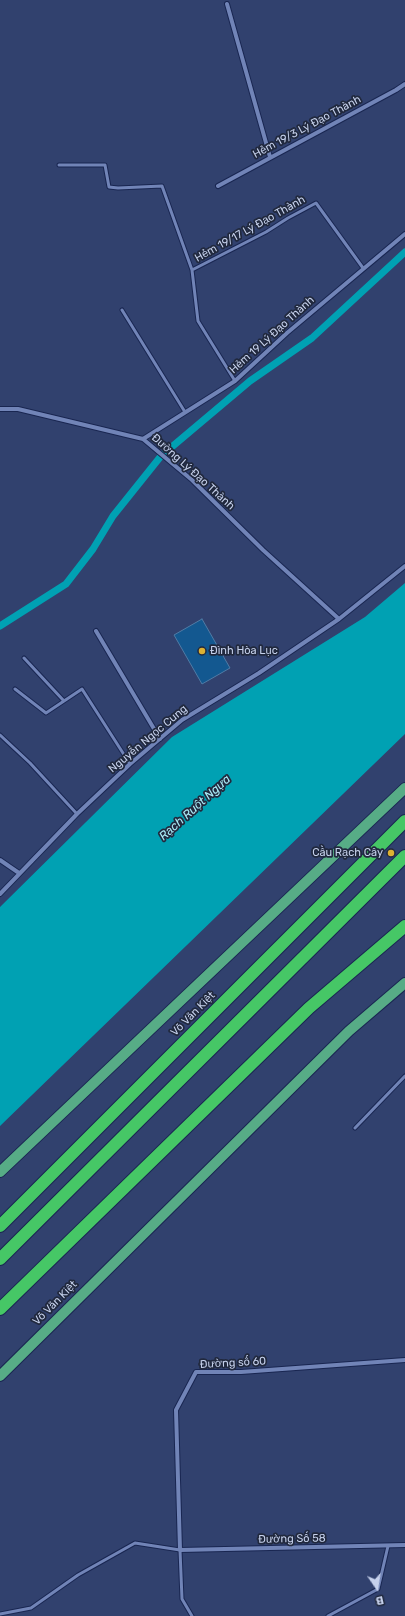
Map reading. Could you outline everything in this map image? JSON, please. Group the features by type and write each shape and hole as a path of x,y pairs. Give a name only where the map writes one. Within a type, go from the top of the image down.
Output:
{"highway":[{"name":"Võ Văn Kiệt","path":"0,1226 405,821"},
{"path":"0,1259 405,856"},
{"path":"0,1308 309,1008 405,926"}],"main road":[{"name":"Võ Văn Kiệt","path":"0,1172 405,788"},
{"name":"Võ Văn Kiệt","path":"0,1376 349,1031 405,983"}],"street":[{"path":"227,4 270,157"},
{"name":"Hẻm 19/3 Lý Đạo Thành","path":"218,186 405,84"},
{"name":"Hẻm 19 Lý Đạo Thành","path":"143,439 236,380 287,333 405,234"},
{"name":"Đường Lý Đạo Thành","path":"0,409 18,410 143,439 178,470 192,480 264,550 339,619"},
{"name":"Nguyễn Ngọc Cung","path":"0,894 77,814 130,764 182,720 259,673 339,619 405,566"},
{"path":"96,632 160,739"},
{"path":"0,860 19,873"},
{"name":"Đường số 60","path":"180,1550 176,1410 196,1372 241,1372 405,1360"},
{"name":"Đường Số 58","path":"180,1550 405,1545"}],"lane":[{"path":"59,165 105,165 110,187 162,186 192,270 198,321 236,380"},
{"name":"Hẻm 19/17 Lý Đạo Thành","path":"192,270 266,232 316,203 363,268"},
{"path":"122,310 185,412"},
{"path":"24,658 64,701"},
{"path":"15,688 46,713 82,689 130,764"},
{"path":"0,735 30,763 77,814"},
{"path":"355,1128 405,1076"},
{"path":"0,1614 31,1608 78,1575 135,1543 180,1550 182,1599 192,1616"},
{"path":"328,1616 378,1589 388,1546"}],"water":[{"name":"Rạch Ruột Ngựa","path":"405,583 405,734 0,1126 0,907 172,737 365,617"}],"building":[{"name":"Đình Hòa Lục","path":"202,619 230,668 202,684 174,635"}],"waterway":[{"path":"0,626 66,584 93,549 113,516 161,456 250,381 312,338 405,252"}],"place":[{"name":"Đình Hòa Lục","path":"202,651"},
{"name":"Cầu Rạch Cây","path":"391,853"}]}
